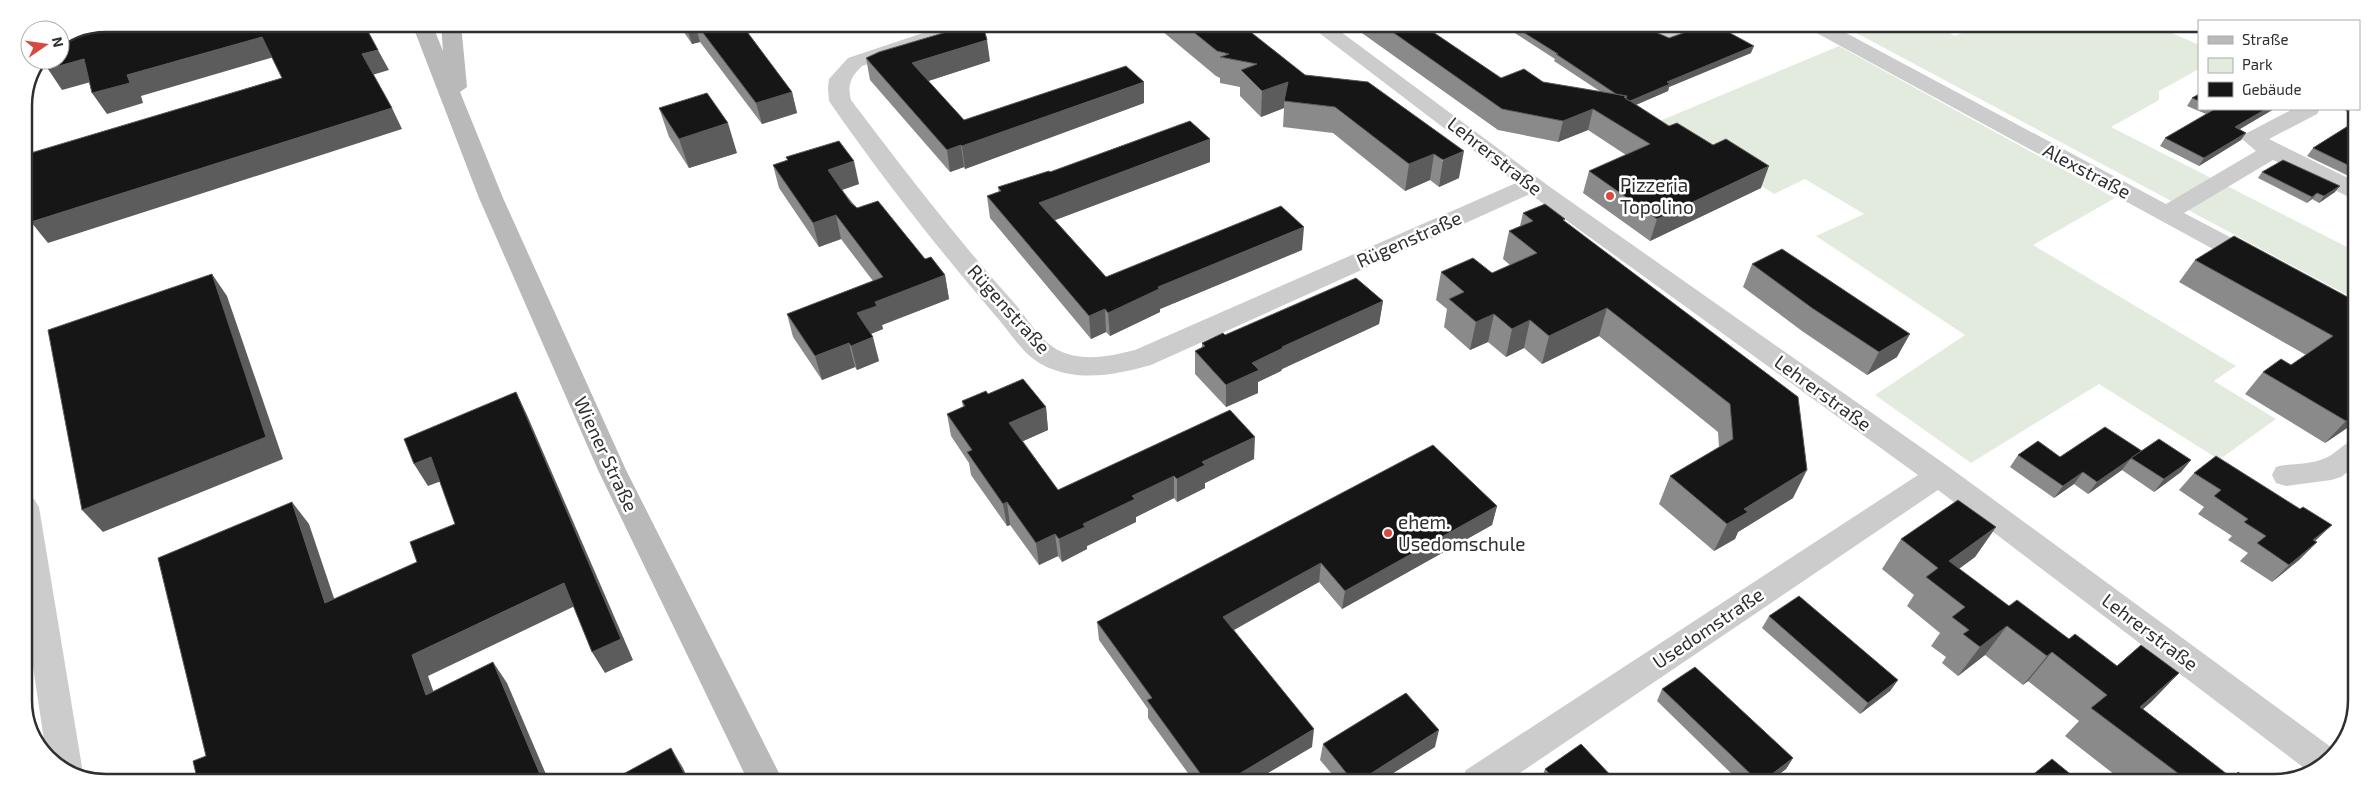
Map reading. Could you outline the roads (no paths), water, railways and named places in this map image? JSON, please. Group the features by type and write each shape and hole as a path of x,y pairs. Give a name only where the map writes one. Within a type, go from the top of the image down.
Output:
{"street":[{"name":"Wiener Straße","path":"425,33 491,198 612,470 763,774"},
{"name":"Wiener Straße","path":"452,33 460,124"},
{"name":"Rügenstraße","path":"946,33 855,62 841,74 837,87 840,101 991,294 1039,348 1050,357 1079,366 1103,366 1142,358 1532,185"},
{"name":"Lehrerstraße","path":"1330,33 1447,119 1532,185 1939,475 2319,758"},
{"path":"1659,33 1666,37 1676,33"},
{"name":"Alexstraße","path":"1831,33 2278,274"},
{"path":"2307,110 2253,140 2347,187"},
{"path":"2166,214 2272,151"},
{"path":"2286,474 2331,469 2348,457"},
{"name":"Usedomstraße","path":"1489,774 1939,475"},
{"path":"33,563 64,760"}],"place":[{"name":"Pizzeria Topolino","path":"1610,196"},
{"name":"ehem. Usedomschule","path":"1388,533"}]}
